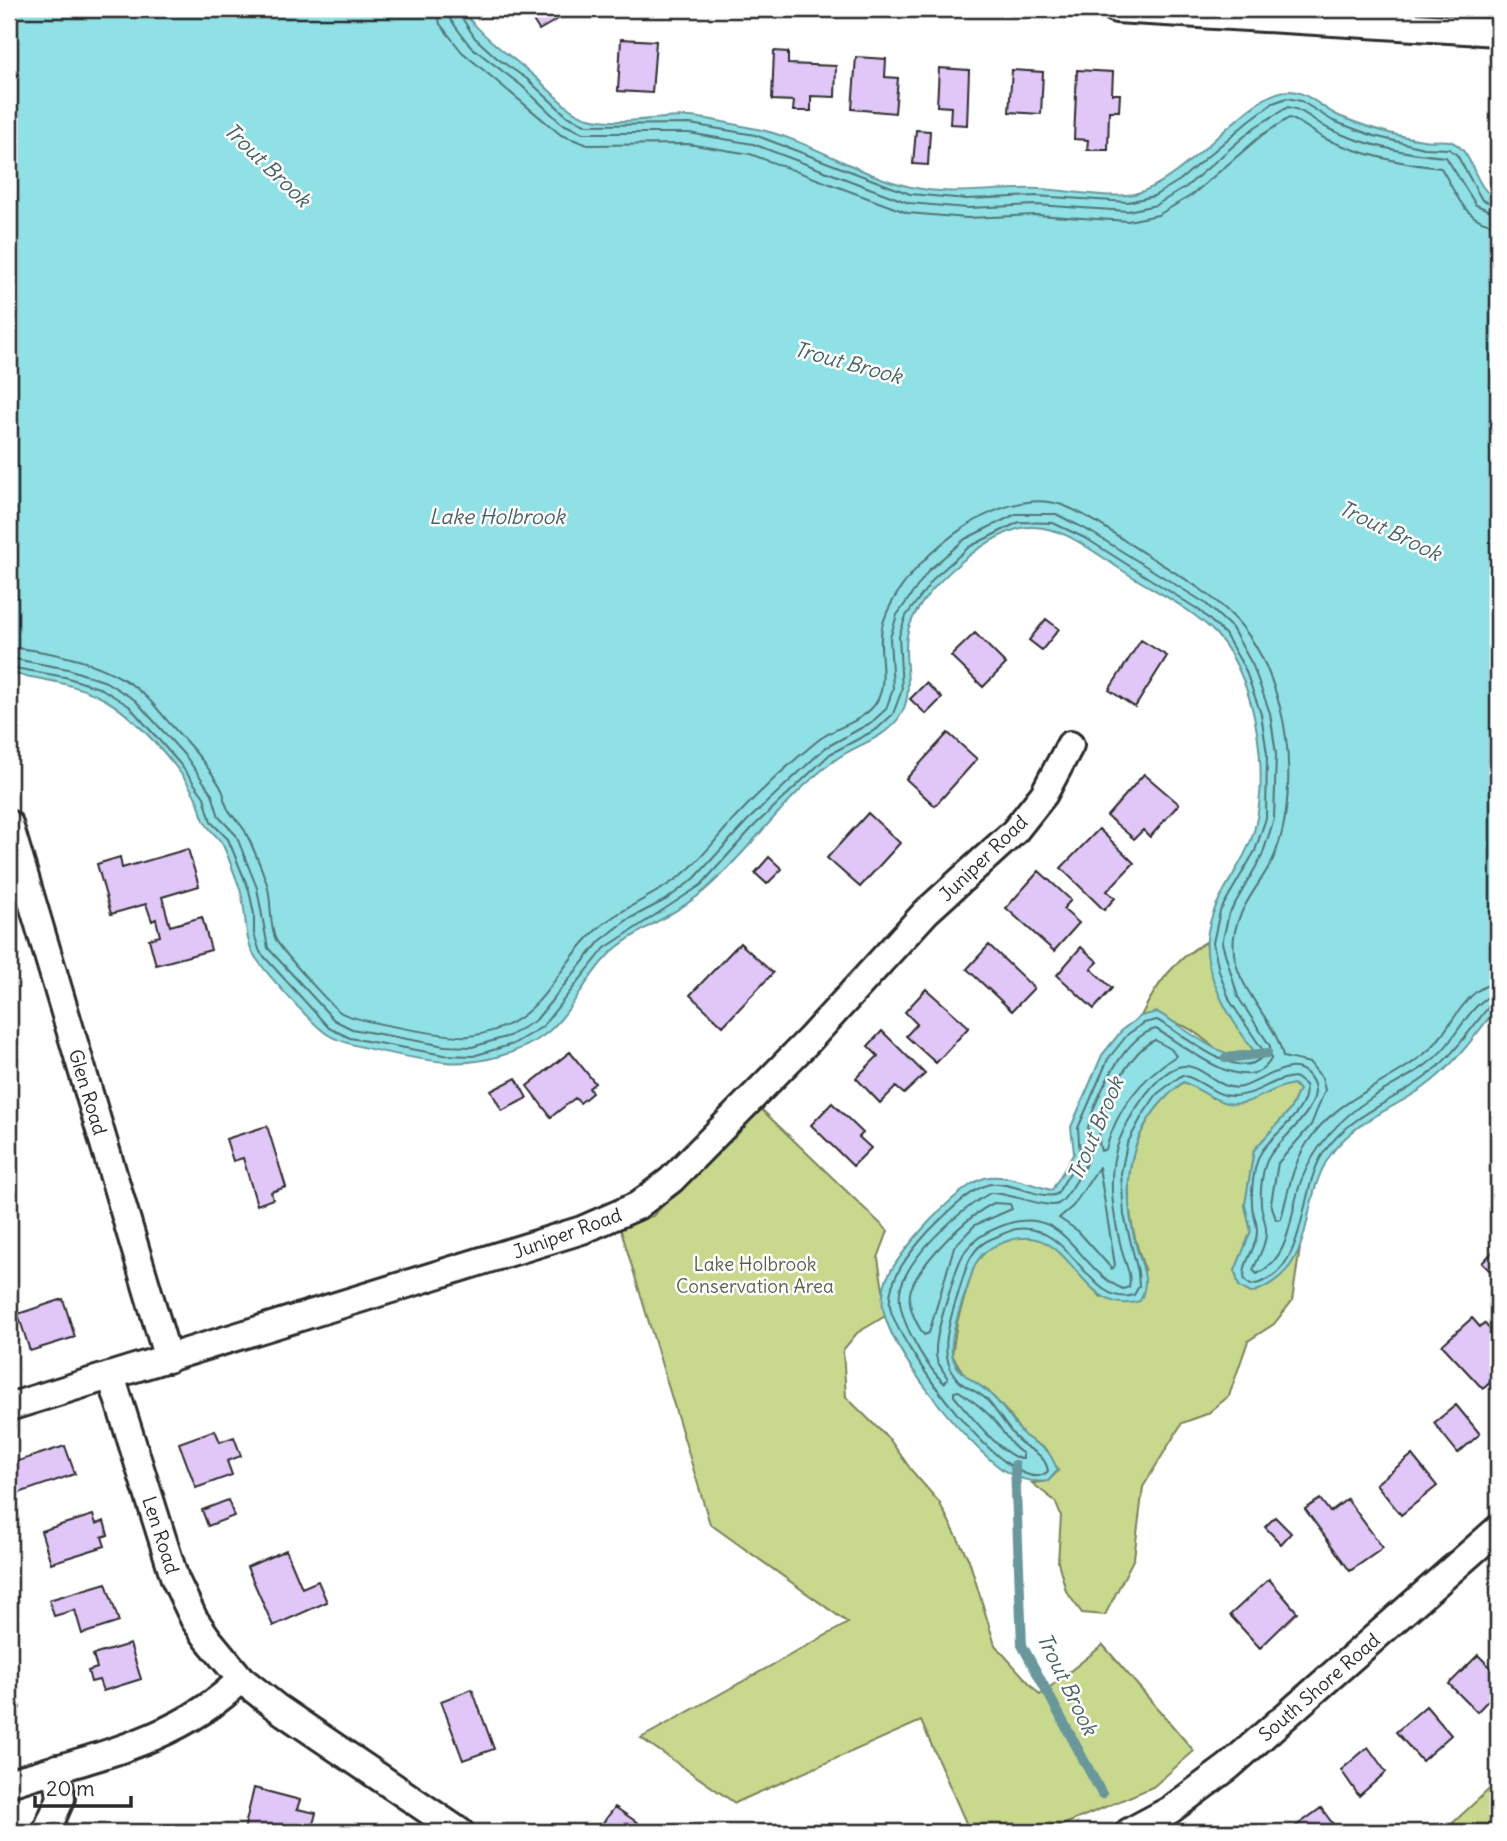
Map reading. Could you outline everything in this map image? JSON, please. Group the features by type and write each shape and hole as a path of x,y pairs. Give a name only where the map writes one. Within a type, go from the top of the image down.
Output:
{"street":[{"path":"1116,9 1176,10 1498,32"},
{"name":"Juniper Road","path":"9,1407 592,1227 654,1195 808,1040 926,912 1014,832 1044,794 1070,745"},
{"name":"Glen Road","path":"9,824 168,1359"},
{"name":"Len Road","path":"111,1376 184,1599 208,1639 241,1679 298,1723 451,1830"},
{"name":"South Shore Road","path":"1129,1832 1170,1810 1228,1767 1498,1529"},
{"path":"9,1783 176,1727 211,1706 241,1679"},
{"path":"46,1832 61,1798 57,1768"}],"green space":[{"path":"1206,942 1225,1002 1257,1055 1244,1057 1224,1053 1184,1026 1141,1016 1168,974 1185,956"},
{"path":"1183,1082 1202,1089 1212,1098 1268,1093 1284,1085 1294,1084 1299,1090 1290,1110 1254,1150 1245,1205 1251,1231 1235,1271 1239,1286 1251,1293 1280,1276 1300,1248 1292,1301 1274,1324 1248,1341 1229,1396 1207,1414 1182,1423 1143,1487 1134,1558 1105,1615 1082,1613 1066,1591 1058,1562 1061,1516 1055,1501 1032,1483 1048,1481 1058,1471 1047,1450 1023,1435 1009,1414 988,1391 965,1376 952,1355 957,1322 975,1263 989,1248 1017,1236 1039,1238 1060,1251 1101,1297 1145,1270 1131,1218 1130,1168 1146,1123 1162,1102"},
{"name":"Lake Holbrook Conservation Area","path":"759,1107 888,1231 878,1258 887,1315 857,1333 843,1350 846,1397 890,1440 939,1502 969,1560 995,1645 1040,1695 1103,1645 1194,1751 1153,1787 1046,1832 970,1832 921,1721 735,1803 641,1738 848,1623 710,1524 620,1227 653,1216"},
{"path":"1498,1781 1498,1832 1443,1832"}],"water":[{"name":"Lake Holbrook","path":"9,9 461,9 487,38 566,106 581,115 613,121 689,117 729,123 773,133 871,174 927,190 1024,189 1087,194 1134,194 1175,173 1254,106 1271,95 1287,91 1301,93 1339,116 1391,134 1427,141 1452,142 1466,154 1483,187 1498,199 1498,1006 1445,1070 1411,1096 1360,1126 1338,1145 1319,1176 1298,1253 1288,1269 1273,1282 1251,1293 1239,1286 1235,1271 1251,1231 1245,1205 1254,1150 1290,1110 1299,1090 1294,1084 1236,1104 1216,1099 1183,1082 1164,1099 1150,1117 1132,1157 1129,1179 1132,1225 1144,1275 1145,1287 1140,1301 1119,1303 1101,1296 1060,1253 1045,1242 1026,1238 1002,1243 982,1255 973,1270 955,1325 952,1345 954,1361 966,1376 993,1397 1025,1436 1048,1452 1058,1470 1048,1481 1025,1480 1003,1470 951,1419 914,1372 889,1327 883,1308 884,1287 892,1269 915,1237 947,1204 977,1181 989,1177 1005,1177 1052,1190 1074,1153 1071,1127 1102,1055 1123,1029 1141,1016 1157,1012 1218,1050 1244,1056 1257,1055 1222,1000 1215,985 1207,953 1207,938 1214,911 1251,840 1260,791 1257,734 1251,705 1243,679 1217,635 1175,602 1064,534 1035,527 1021,528 1005,534 970,555 952,570 922,603 912,619 906,646 907,699 904,709 892,726 817,774 705,890 615,949 605,958 557,1024 547,1033 512,1052 471,1062 434,1061 386,1052 330,1036 302,1012 256,958 249,942 242,895 223,845 206,824 190,787 156,743 128,716 102,698 68,685 9,673"}],"building":[{"path":"526,9 570,9 572,11 539,30"},
{"path":"621,39 656,41 652,93 618,91"},
{"path":"774,51 788,52 788,64 836,66 835,97 811,96 811,111 793,111 794,101 772,100"},
{"path":"856,57 886,59 885,77 898,78 895,113 852,109"},
{"path":"939,68 969,70 967,125 950,124 951,107 937,106"},
{"path":"1012,70 1043,72 1041,114 1009,112"},
{"path":"1077,70 1113,72 1112,94 1120,94 1119,111 1109,111 1108,150 1087,150 1088,140 1074,139"},
{"path":"916,130 930,131 928,165 913,164"},
{"path":"1046,619 1059,629 1042,650 1029,640"},
{"path":"975,633 1006,664 983,687 951,656"},
{"path":"1141,640 1167,656 1135,707 1109,690"},
{"path":"926,683 942,698 926,714 910,699"},
{"path":"948,733 977,759 935,806 906,779"},
{"path":"1144,774 1179,804 1150,837 1143,830 1134,839 1107,816"},
{"path":"868,813 900,843 860,887 827,858"},
{"path":"1099,829 1134,863 1107,891 1115,898 1104,910 1061,868"},
{"path":"188,849 199,886 162,897 170,926 202,917 211,950 156,965 149,939 160,936 156,919 152,921 146,904 111,914 97,864 120,857 122,868"},
{"path":"769,857 782,869 767,884 755,873"},
{"path":"1039,871 1071,900 1063,909 1079,923 1054,951 1006,908"},
{"path":"740,943 773,973 723,1026 690,995"},
{"path":"989,945 1034,988 1012,1011 967,969"},
{"path":"1081,947 1098,962 1091,969 1112,988 1094,1009 1057,975"},
{"path":"926,989 969,1027 936,1063 906,1036 917,1024 905,1012"},
{"path":"882,1031 925,1074 904,1094 896,1087 880,1103 856,1078 878,1056 868,1046"},
{"path":"570,1052 595,1083 589,1088 592,1093 580,1103 575,1098 551,1117 527,1086"},
{"path":"516,1078 527,1098 502,1111 491,1091"},
{"path":"832,1103 863,1133 859,1137 871,1148 853,1166 811,1125"},
{"path":"267,1126 286,1187 271,1192 273,1199 257,1205 243,1158 233,1161 226,1139"},
{"path":"1498,1246 1498,1279 1482,1263"},
{"path":"63,1299 75,1337 30,1351 18,1314"},
{"path":"1472,1318 1480,1327 1484,1323 1498,1338 1498,1375 1483,1389 1442,1345"},
{"path":"1456,1405 1480,1434 1458,1453 1434,1423"},
{"path":"215,1430 220,1442 234,1437 241,1456 227,1461 232,1475 196,1488 179,1443"},
{"path":"65,1446 75,1474 16,1494 9,1464"},
{"path":"1412,1455 1437,1486 1401,1515 1376,1484"},
{"path":"1320,1499 1330,1512 1347,1499 1383,1548 1350,1571 1305,1509"},
{"path":"228,1500 234,1516 208,1526 202,1510"},
{"path":"93,1515 96,1524 104,1521 108,1535 102,1537 105,1546 51,1563 41,1531"},
{"path":"1275,1517 1291,1533 1281,1544 1265,1527"},
{"path":"286,1550 302,1588 318,1581 327,1602 273,1626 247,1567"},
{"path":"1269,1579 1297,1612 1260,1648 1230,1615"},
{"path":"106,1583 119,1622 82,1634 75,1610 54,1616 49,1600"},
{"path":"130,1644 141,1679 103,1691 99,1680 91,1682 88,1671 97,1668 93,1655"},
{"path":"1478,1655 1498,1675 1498,1690 1477,1712 1449,1684"},
{"path":"14,1686 20,1708 9,1711 9,1688"},
{"path":"472,1689 494,1749 463,1760 441,1701"},
{"path":"1426,1706 1451,1735 1422,1761 1396,1732"},
{"path":"1368,1747 1386,1772 1359,1796 1341,1770"},
{"path":"254,1788 300,1800 297,1809 316,1813 311,1832 244,1830"},
{"path":"615,1807 651,1832 596,1832"},
{"path":"1321,1808 1339,1832 1288,1832"}],"waterway":[{"name":"Trout Brook","path":"1226,1058 1267,1053"},
{"name":"Trout Brook","path":"1015,1465 1022,1645 1102,1794"}]}
